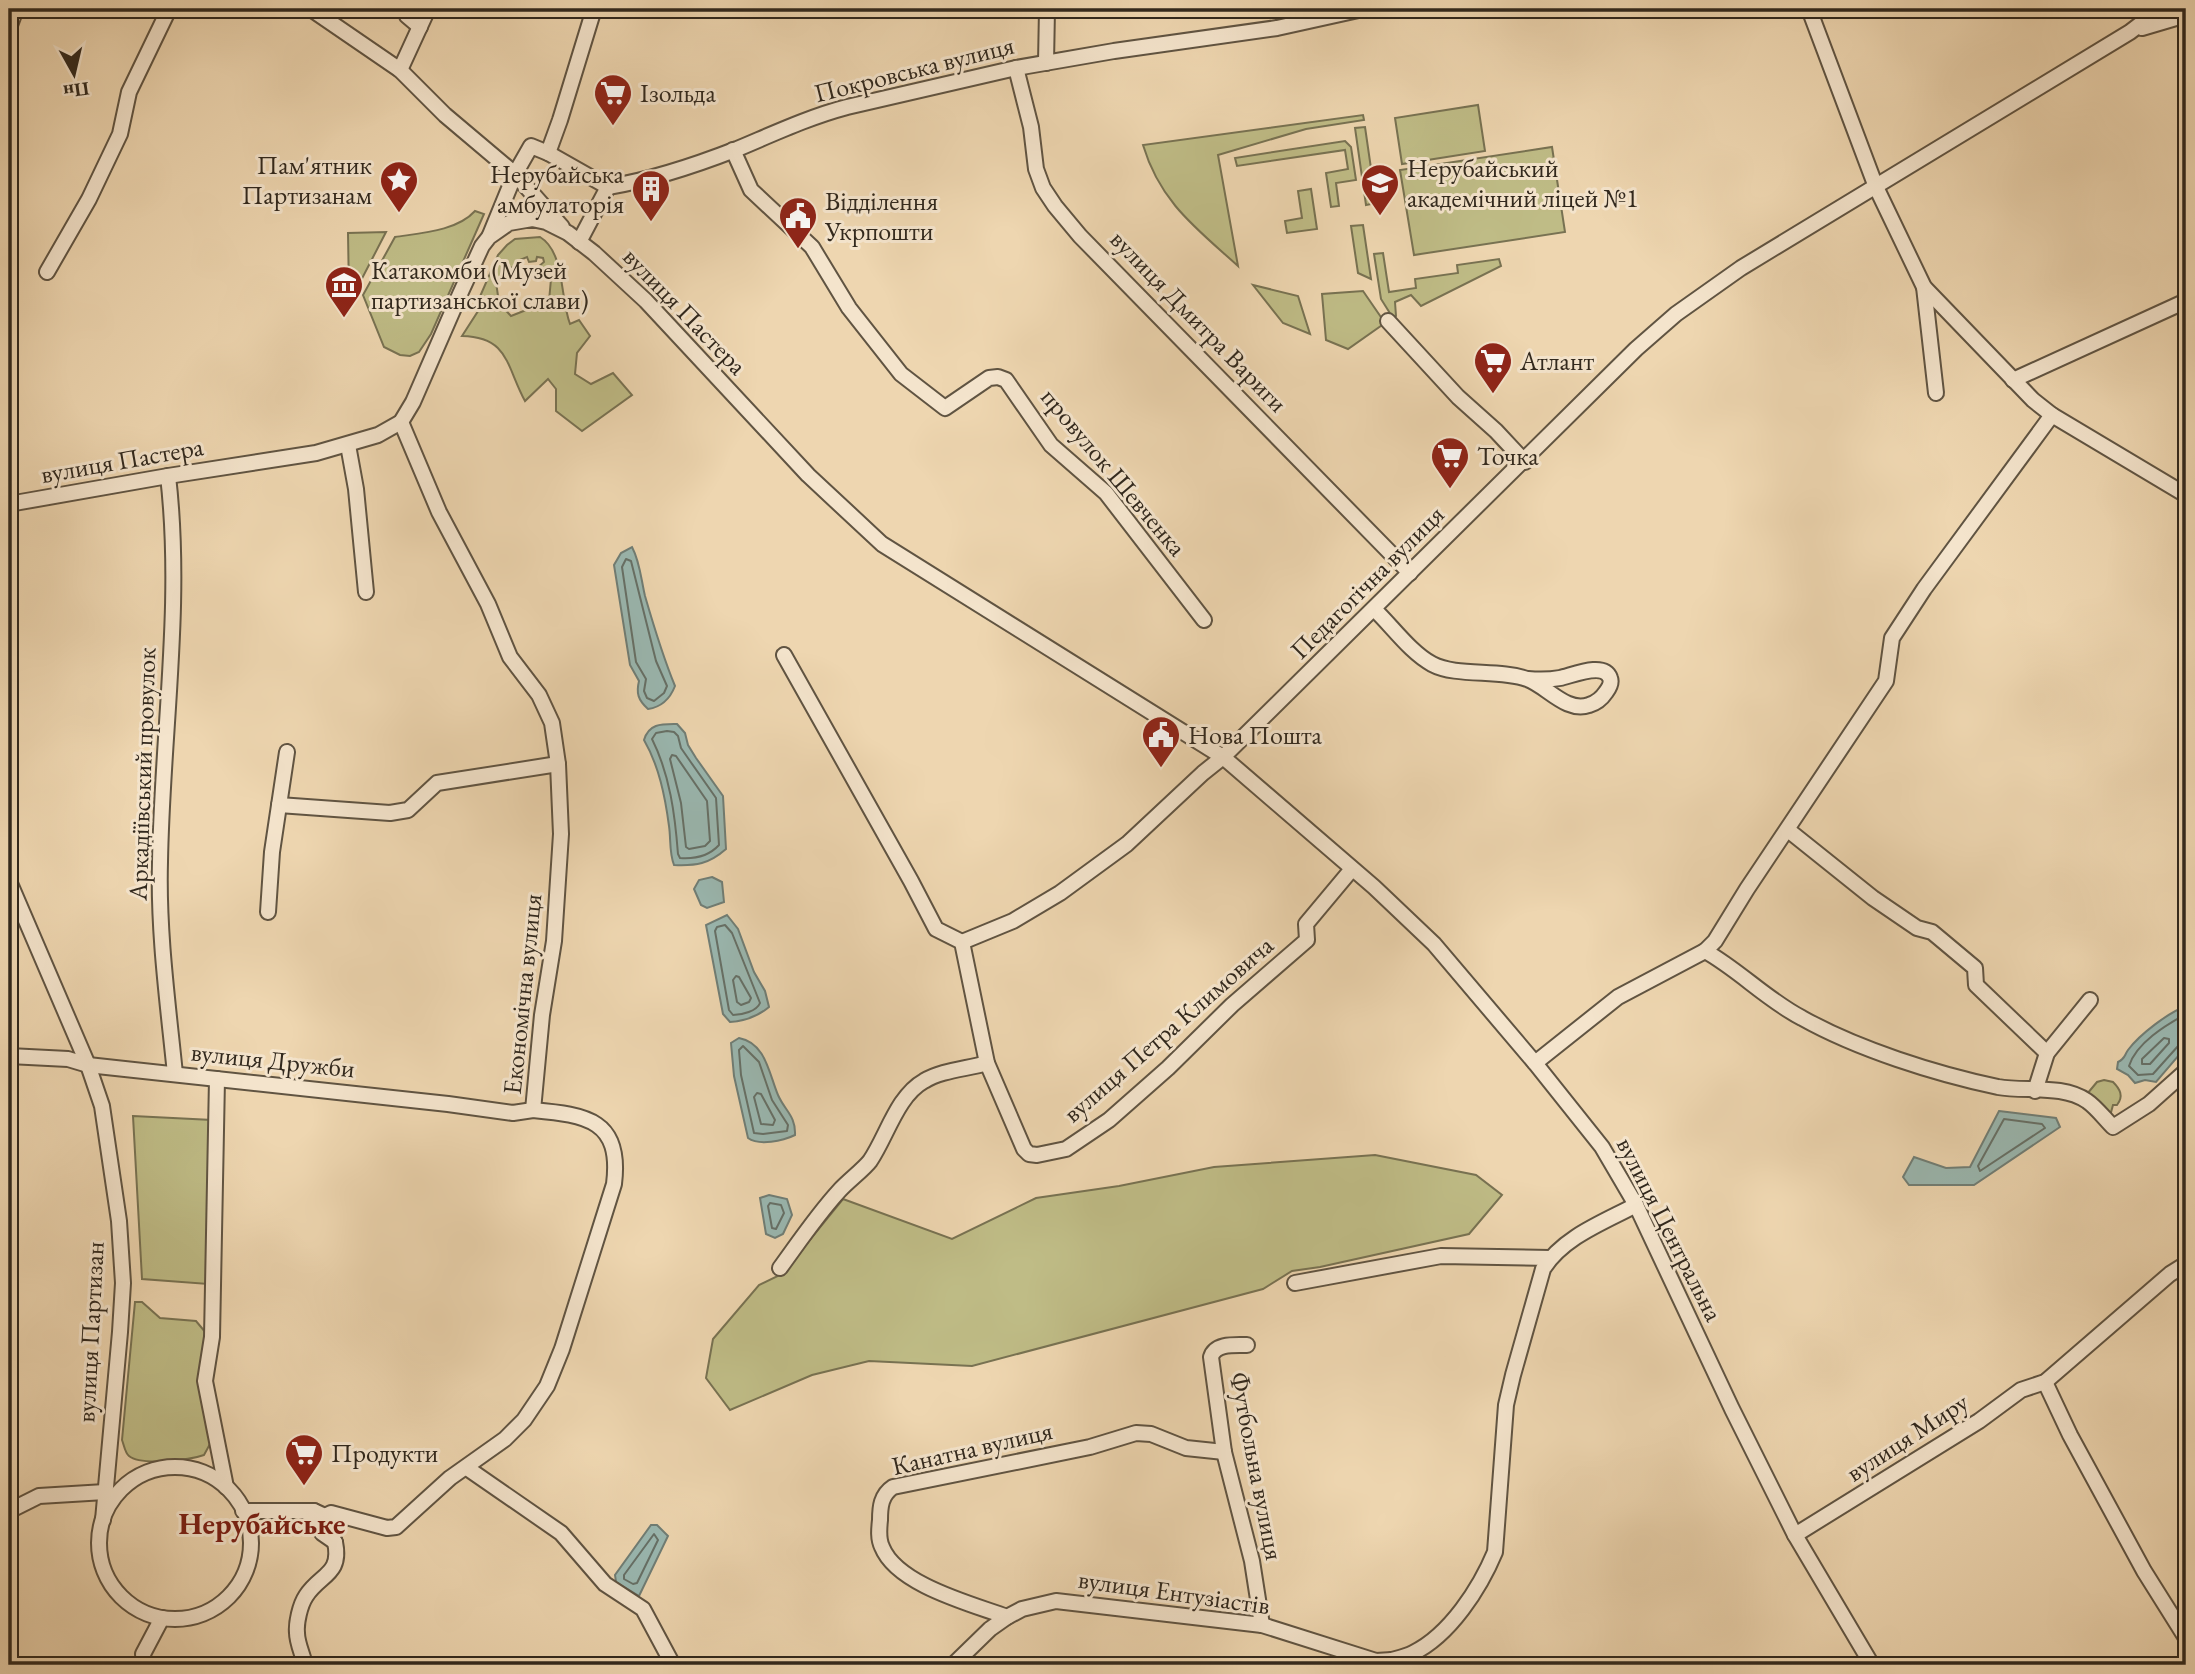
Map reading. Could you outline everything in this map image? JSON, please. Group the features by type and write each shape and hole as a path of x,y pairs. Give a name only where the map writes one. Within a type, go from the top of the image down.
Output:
{"street":[{"path":"9,28 16,9"},
{"path":"47,272 89,199 120,134 129,92 169,9"},
{"path":"311,9 400,70 445,116 515,174 573,237 608,187 531,146 515,174 489,237 482,246 413,402 401,422"},
{"path":"405,9 407,16 419,27"},
{"path":"400,70 429,9"},
{"path":"548,153 594,9"},
{"path":"1046,63 1047,9"},
{"name":"Покровська вулиця","path":"608,187 633,183 733,150 825,113 1016,68 1277,29 1363,9"},
{"path":"1809,9 1876,187 1924,287 2033,400 2052,415 2186,495"},
{"path":"2130,32 2160,9"},
{"path":"2130,32 2186,15"},
{"name":"Педагогічна вулиця","path":"1223,757 1525,462 1636,349 1676,314 1741,268 2130,32"},
{"name":"вулиця Дмитра Вариги","path":"1016,68 1031,127 1036,169 1043,188 1055,206 1080,236 1410,573"},
{"name":"провулок Шевченка","path":"733,150 751,190 811,247 849,308 901,374 945,408 989,378 1006,380 1051,444 1106,493 1204,620"},
{"name":"вулиця Пастера","path":"489,237 509,223 533,219 546,222 573,237 646,301 808,475 882,544 1223,757"},
{"path":"1924,287 1936,393"},
{"path":"2013,380 2186,301"},
{"path":"1388,321 1458,397 1525,462"},
{"path":"1535,1063 1618,997 1705,951 1715,941 1886,681 1892,638 1924,589 2052,415"},
{"name":"вулиця Пастера","path":"9,504 316,453 378,435 401,422"},
{"name":"Економічна вулиця","path":"243,1511 319,1516 337,1514 387,1528 396,1527 450,1478 515,1430 547,1385 562,1349 614,1184 617,1165 615,1149 605,1133 594,1123 579,1116 533,1110 542,1015 554,941 561,834 558,764 552,723 539,695 510,657 488,604 439,512 401,422"},
{"path":"348,445 356,489 366,592"},
{"name":"Аркадіївський провулок","path":"168,476 172,512 173,584 159,866 175,1074"},
{"path":"1374,609 1422,657 1442,668 1528,680 1562,678 1597,670 1606,673 1610,678 1610,686 1595,703 1577,707 1528,680"},
{"path":"784,655 936,929 962,942 1013,921 1060,893 1127,844 1223,757"},
{"path":"268,912 272,852 287,752"},
{"name":"вулиця Центральна","path":"1223,757 1434,944 1602,1147 1636,1205 1795,1535 1872,1665"},
{"path":"279,805 390,813 408,810 438,783 558,764"},
{"path":"1788,830 1873,898 1917,928 1932,932 1975,968 1976,985 2047,1053"},
{"name":"вулиця Петра Климовича","path":"962,942 987,1063 1024,1149 1029,1154 1037,1155 1066,1149 1119,1111 1168,1068 1232,1005 1307,940 1306,924 1352,869"},
{"name":"вулиця Партизан","path":"9,881 88,1065 102,1106 119,1222 123,1283 103,1520"},
{"path":"1705,951 1724,961 1800,1018 1838,1035 1905,1061 1995,1086 2066,1092 2086,1100 2113,1127 2149,1104 2186,1071"},
{"path":"2035,1091 2047,1053 2090,1000"},
{"name":"вулиця Дружби","path":"9,1056 68,1059 88,1065 513,1112 533,1110"},
{"path":"780,1268 811,1224 857,1171 869,1163 904,1101 923,1081 940,1074 987,1063"},
{"path":"217,1079 212,1337 205,1381 226,1487"},
{"path":"1399,1663 1456,1619 1495,1552 1506,1405 1543,1269 1550,1258 1572,1239 1636,1205"},
{"path":"1295,1283 1441,1256 1550,1258"},
{"name":"вулиця Миру","path":"1795,1535 1979,1421 2021,1390 2045,1382 2170,1274 2186,1264"},
{"name":"Футбольна вулиця","path":"1247,1345 1217,1348 1211,1357 1224,1452 1252,1561 1262,1625"},
{"path":"2045,1382 2070,1435 2138,1559 2186,1638"},
{"name":"Канатна вулиця","path":"1007,1617 949,1596 910,1577 888,1559 879,1537 885,1492 893,1487 1090,1447 1136,1433 1151,1434 1186,1448 1224,1452"},
{"path":"173,1468 194,1470 214,1478 226,1487 243,1511 250,1533 251,1549 247,1568 235,1589 224,1601 206,1612 189,1618 162,1618 134,1607 110,1583 100,1556 99,1537 103,1520 108,1507 122,1489 140,1476 173,1468"},
{"path":"467,1468 561,1533 605,1584 643,1609 673,1665"},
{"path":"9,1511 22,1502 39,1496 106,1492"},
{"path":"305,1665 297,1633 300,1611 306,1595 332,1571 338,1555 335,1542 322,1533 319,1516"},
{"path":"335,1542 347,1532 345,1518"},
{"name":"вулиця Ентузіастів","path":"953,1665 990,1629 1007,1617 1022,1609 1056,1601 1262,1625 1375,1663 1399,1663"},
{"path":"144,1665 143,1654 162,1618"}],"shaded area":[{"path":"1478,105 1485,151 1402,164 1395,118"},
{"path":"1363,115 1364,120 1306,129 1218,155 1238,266 1194,226 1169,198 1150,165 1143,145"},
{"path":"1365,127 1376,203 1366,205 1355,128"},
{"path":"1345,141 1351,147 1356,180 1336,183 1339,206 1331,207 1326,173 1348,169 1345,150 1237,166 1235,158"},
{"path":"1552,147 1565,232 1414,255 1400,170"},
{"path":"1311,189 1317,229 1287,233 1285,221 1302,218 1298,191"},
{"path":"475,211 484,214 431,334 419,352 410,356 400,355 384,347 363,295 395,237 449,227"},
{"path":"1363,225 1371,279 1358,273 1351,226"},
{"path":"386,232 354,294 349,294 348,233"},
{"path":"540,237 554,253 570,324 579,320 590,336 577,353 575,374 591,384 613,373 632,395 582,431 556,411 556,389 548,379 525,401 498,348 477,338 462,336 480,308 478,301 498,255 515,239","holes":["527,257 529,262 536,261 537,257 543,258 544,262 538,267 540,272 548,272 551,279 549,301 511,316 499,303 496,282 501,279 502,267 507,264 509,268 515,267 515,262"]},
{"path":"1383,253 1389,292 1416,288 1415,279 1458,273 1457,265 1499,259 1501,266 1421,306 1411,295 1395,302 1396,316 1393,318 1381,299 1374,254"},
{"path":"1253,285 1298,296 1310,334 1283,323"},
{"path":"1363,291 1385,323 1348,349 1326,340 1322,294"},
{"path":"2097,1082 2113,1082 2120,1093 2119,1102 2113,1105 2110,1116 2087,1094"},
{"path":"133,1116 212,1120 208,1284 142,1279"},
{"path":"1375,1155 1476,1175 1502,1195 1469,1234 1292,1271 1263,1289 972,1366 869,1361 812,1375 730,1410 706,1378 713,1339 759,1285 782,1274 843,1199 952,1239 1036,1198 1119,1186 1214,1167"},
{"path":"135,1302 142,1302 160,1318 196,1321 206,1333 210,1444 204,1455 188,1459 144,1461 129,1456 126,1451 122,1440"}],"water":[{"path":"632,547 655,630 675,686 665,702 648,709 639,696 639,681 630,665 614,565 621,553"},
{"path":"677,724 685,733 696,758 723,796 726,849 708,861 696,864 674,865 663,792 654,760 644,740 653,727"},
{"path":"712,877 722,882 724,902 707,908 701,905 694,889 699,880"},
{"path":"727,915 738,929 754,972 765,991 769,1007 751,1018 730,1022 723,1014 706,925"},
{"path":"2186,1006 2186,1047 2156,1082 2145,1080 2135,1083 2117,1069 2118,1062 2140,1037"},
{"path":"739,1038 748,1041 761,1053 778,1095 792,1118 795,1135 771,1142 758,1142 748,1138 734,1076 731,1043"},
{"path":"1999,1111 2056,1118 2060,1127 1974,1185 1909,1185 1903,1177 1914,1157 1946,1168 1970,1167"},
{"path":"769,1195 787,1199 792,1215 783,1234 775,1238 766,1234 760,1198"},
{"path":"651,1525 657,1525 668,1536 639,1596 616,1582 615,1575"}],"place":[{"name":"Ізольда","path":"613,127"},
{"name":"Пам'ятник Партизанам","path":"399,214"},
{"name":"Нерубайський академічний ліцей №1","path":"1380,217"},
{"name":"Нерубайська амбулаторія","path":"651,223"},
{"name":"Відділення Укрпошти","path":"798,250"},
{"name":"Катакомби (Музей партизанської слави)","path":"344,319"},
{"name":"Атлант","path":"1493,395"},
{"name":"Точка","path":"1450,490"},
{"name":"Нова Пошта","path":"1161,769"},
{"name":"Продукти","path":"304,1487"}],"district":[{"name":"Нерубайське","path":"262,1523"}]}
